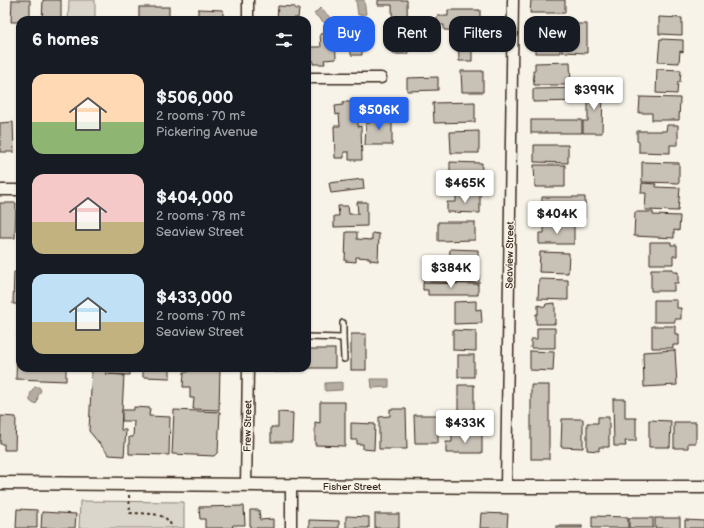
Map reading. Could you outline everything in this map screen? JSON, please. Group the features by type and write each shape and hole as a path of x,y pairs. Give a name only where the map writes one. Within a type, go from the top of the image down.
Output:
{"street":[{"path":"248,0 248,16"},
{"name":"Seaview Street","path":"506,487 513,0"},
{"path":"311,78 381,78"},
{"path":"0,190 16,190"},
{"name":"Frew Street","path":"246,485 248,372"},
{"name":"Fisher Street","path":"0,483 704,487"},
{"path":"291,485 291,528"}],"lane":[{"path":"343,323 344,359"},
{"path":"311,337 343,338"}],"path":[{"path":"129,492 130,513 160,515 169,520 172,528"}],"shaded area":[{"path":"69,0 95,0 95,16 68,16"},
{"path":"356,0 364,0 366,14 358,15"},
{"path":"320,8 329,16 323,16 323,22 314,14"},
{"path":"371,379 389,379 389,387 372,388"},
{"path":"342,382 342,390 325,391 325,383"},
{"path":"35,387 39,387 41,390 37,403 34,404 30,401 30,397 31,392"},
{"path":"80,501 184,502 184,528 79,528"}],"building":[{"path":"12,0 30,0 30,16 16,16 16,22 11,22"},
{"path":"43,0 61,0 61,16 42,16"},
{"path":"378,0 407,0 407,16 392,16 392,5 378,5"},
{"path":"531,0 565,0 565,13 530,13"},
{"path":"278,6 295,7 295,9 299,9 298,16 277,16"},
{"path":"139,7 169,7 169,16 139,16"},
{"path":"198,9 223,10 223,16 198,16"},
{"path":"448,10 480,10 480,16 449,16 449,30 444,30 444,25 441,25 441,16 448,16"},
{"path":"659,17 682,18 682,35 659,34"},
{"path":"580,24 587,24 587,53 562,52 580,52"},
{"path":"320,34 323,34 323,52 336,52 336,59 324,60 325,64 313,64 313,61 311,61 311,47 321,47"},
{"path":"660,39 683,40 683,52 680,51 679,63 658,62"},
{"path":"351,52 362,52 362,55 351,55"},
{"path":"393,52 408,52 408,54 393,54"},
{"path":"459,52 472,52 472,61 459,61"},
{"path":"535,52 560,52 560,53"},
{"path":"570,62 571,85 534,85 533,71 535,71 535,63"},
{"path":"657,69 681,70 677,94 656,93"},
{"path":"461,71 483,71 483,92 462,92"},
{"path":"438,77 438,90 407,91 407,78"},
{"path":"584,88 584,101 533,102 533,89"},
{"path":"586,88 603,88 602,133 583,133 583,121 588,121 588,101 585,101"},
{"path":"640,97 680,98 679,120 652,120 652,113 639,113"},
{"path":"343,102 359,102 359,106 364,106 365,117 358,117 358,127 361,126 362,160 349,160 349,152 344,152 344,158 335,158 334,126 340,126 339,114 336,115 335,106 343,105"},
{"path":"475,102 475,122 434,123 433,103"},
{"path":"370,117 392,117 392,145 365,145 366,123 370,123"},
{"path":"531,120 582,120 582,133 531,133"},
{"path":"13,122 14,152 0,152 0,123"},
{"path":"667,125 678,125 678,145 670,145 670,153 639,152 637,131 666,131"},
{"path":"479,131 479,153 451,153 450,132"},
{"path":"534,145 568,145 568,163 534,162"},
{"path":"450,162 482,163 481,184 450,183"},
{"path":"642,162 679,163 679,183 642,182"},
{"path":"534,165 565,165 565,187 535,187"},
{"path":"363,179 364,189 331,193 329,183"},
{"path":"642,183 656,184 656,187 680,188 678,211 645,210 646,193 641,193"},
{"path":"456,193 480,193 480,213 447,212 447,202 456,202"},
{"path":"542,197 585,197 585,218 540,218"},
{"path":"357,202 367,202 367,226 334,227 334,216 339,216 338,206 348,206 349,214 358,214"},
{"path":"0,203 16,203 15,238 0,238"},
{"path":"635,212 653,212 653,215 680,216 679,231 674,230 674,238 634,236"},
{"path":"438,222 475,222 475,240 438,241"},
{"path":"544,225 574,225 574,244 539,244 539,233 544,233"},
{"path":"346,232 357,232 357,239 372,240 372,233 379,234 378,261 370,260 370,258 356,257 356,262 345,261"},
{"path":"650,242 671,242 671,245 677,245 677,256 673,256 673,264 650,264"},
{"path":"450,249 478,250 478,267 449,267"},
{"path":"540,252 569,253 568,273 539,272"},
{"path":"651,269 673,269 673,272 678,272 678,283 674,283 674,291 651,291"},
{"path":"429,270 479,271 479,283 423,282 423,276 429,276"},
{"path":"14,272 16,272 16,304 13,304"},
{"path":"539,279 568,280 568,300 538,299"},
{"path":"423,283 478,284 478,295 428,295 428,290 423,290"},
{"path":"654,300 677,300 677,308 681,308 681,319 675,319 675,322 654,322"},
{"path":"476,301 476,310 481,309 482,323 454,324 454,302"},
{"path":"555,303 555,324 536,324 538,305 545,307 546,304"},
{"path":"652,326 675,326 675,334 679,334 679,345 673,345 673,348 652,348"},
{"path":"537,328 555,328 555,348 531,348 531,339 537,339"},
{"path":"453,330 476,331 476,351 453,350"},
{"path":"351,334 366,334 366,370 351,370"},
{"path":"311,349 335,349 335,368 311,368"},
{"path":"675,350 677,385 644,387 643,352"},
{"path":"530,351 554,352 553,371 530,370"},
{"path":"458,355 474,355 474,377 458,377"},
{"path":"16,372 66,372 66,381 16,379"},
{"path":"92,372 106,372 106,374 124,375 121,430 126,430 124,456 109,455 89,431"},
{"path":"106,372 130,372 130,375 106,374"},
{"path":"143,372 170,372 170,378 143,377"},
{"path":"184,372 220,372 219,410 193,409 194,398 190,398 190,387 183,387"},
{"path":"458,385 474,385 474,423 463,423 462,419 458,420"},
{"path":"531,385 549,385 549,459 531,459"},
{"path":"613,399 625,399 625,418 636,418 636,441 625,441 626,446 614,446"},
{"path":"320,402 345,402 345,446 315,445 315,422 320,423"},
{"path":"134,407 150,408 149,416 170,417 169,455 129,454 129,437 133,437 134,421 122,421 122,410 134,410"},
{"path":"390,409 406,409 407,449 379,449 379,417 390,416"},
{"path":"174,410 220,412 218,452 214,456 172,454"},
{"path":"278,412 293,413 292,442 271,442 271,427 278,427"},
{"path":"414,415 438,415 438,443 415,443"},
{"path":"1,416 16,417 15,450 4,450 4,444 0,444"},
{"path":"598,417 609,417 609,447 599,447 599,451 587,450 587,423 598,423"},
{"path":"562,419 583,419 583,448 561,447"},
{"path":"649,420 671,421 670,447 649,447"},
{"path":"674,422 696,422 696,443 688,443 688,448 674,448"},
{"path":"351,423 375,424 374,450 363,449 363,444 357,444 357,440 351,440"},
{"path":"482,433 482,453 446,453 446,442 452,442 452,434"},
{"path":"244,506 245,525 233,525 232,528 205,528 205,519 200,519 199,507"},
{"path":"17,509 37,510 37,528 16,528"},
{"path":"250,510 259,510 260,520 273,519 273,528 250,528"},
{"path":"42,512 76,514 75,528 41,528"},
{"path":"481,513 508,514 507,528 480,528"},
{"path":"375,514 399,514 399,528 375,528"},
{"path":"346,516 369,517 369,528 346,528"},
{"path":"592,516 628,517 628,528 592,528"},
{"path":"629,518 653,518 653,528 629,528"},
{"path":"655,518 680,518 680,528 655,528"},
{"path":"309,520 339,521 339,528 309,528"},
{"path":"685,520 704,521 704,528 685,528"},
{"path":"556,526 582,526 582,528 556,528"}]}
